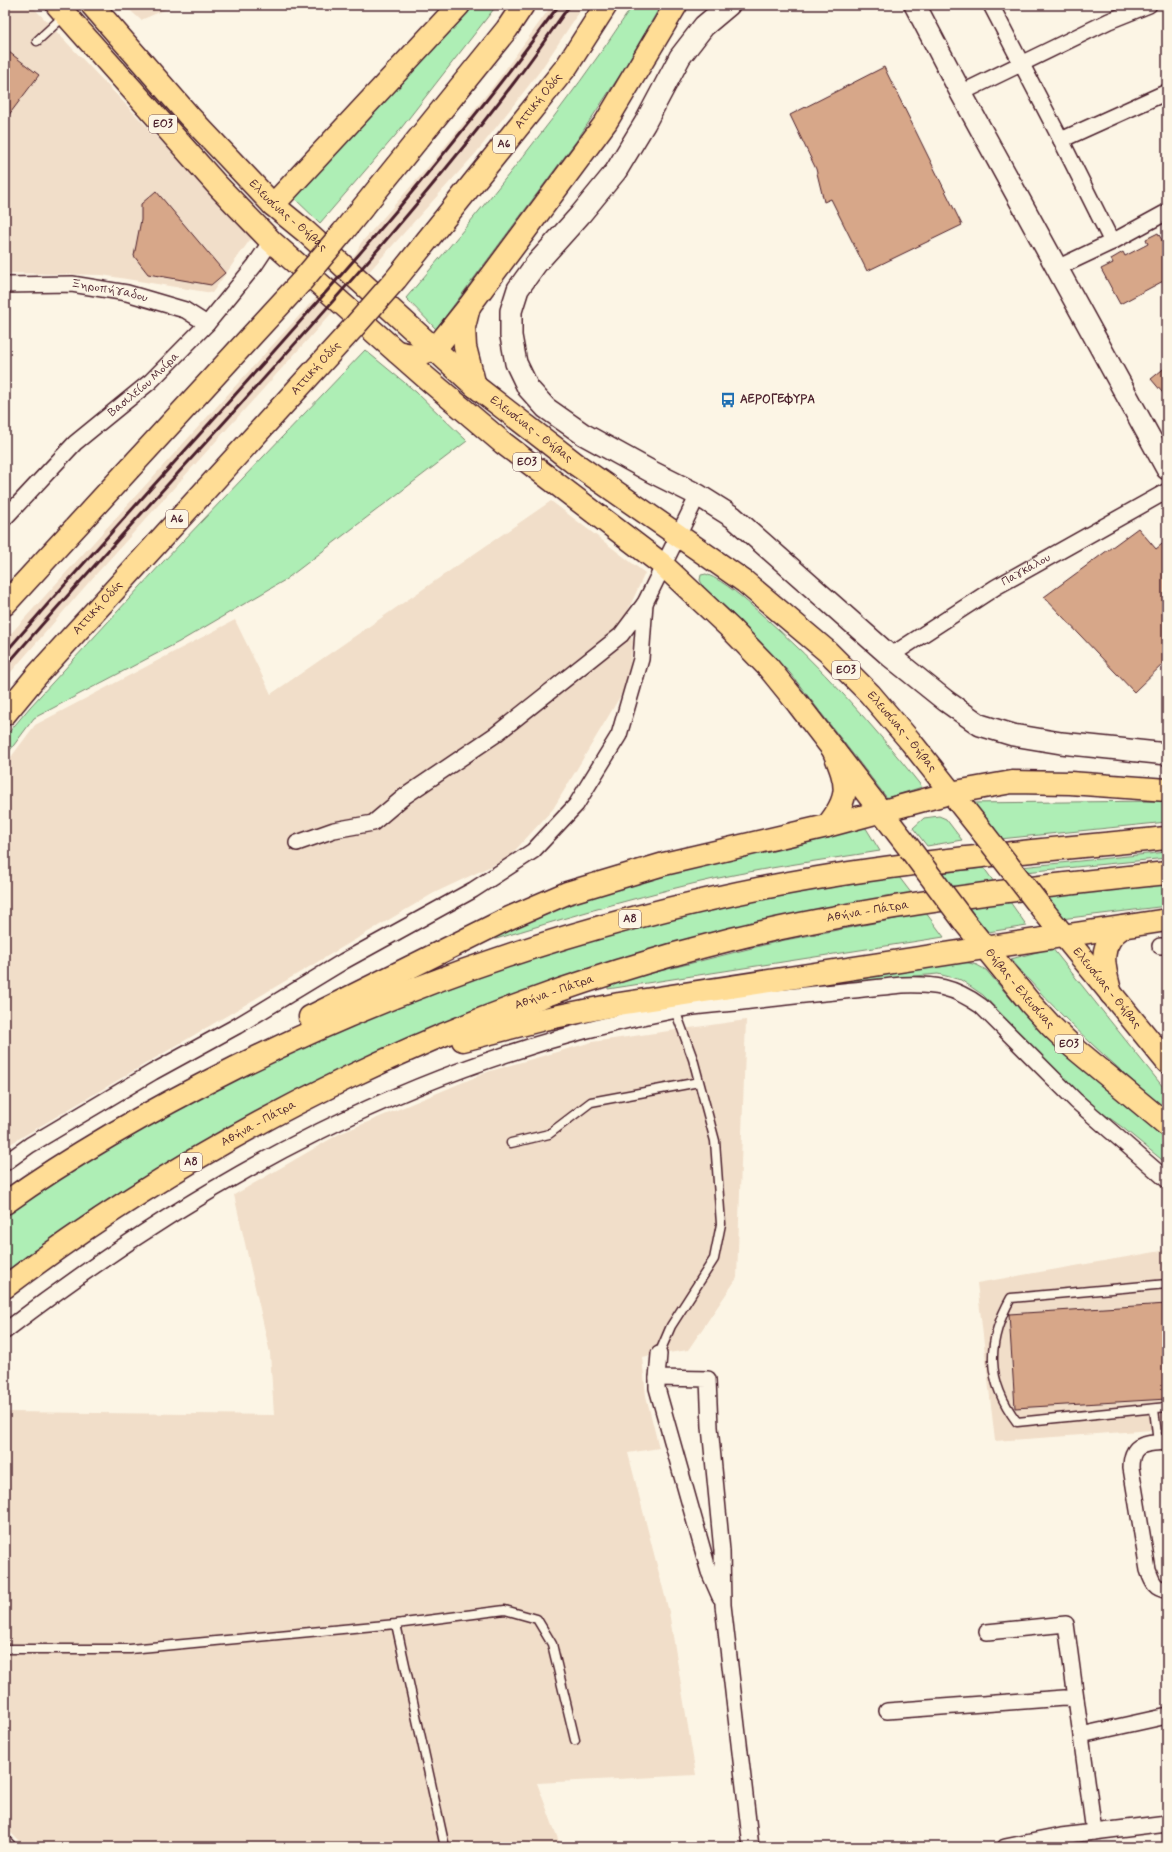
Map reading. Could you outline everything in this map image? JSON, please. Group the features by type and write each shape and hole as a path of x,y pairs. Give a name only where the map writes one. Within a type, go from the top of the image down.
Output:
{"main road":[{"name":"Ελευσίνας - Θήβας","path":"92,5 189,116 273,205 306,232 475,386 577,465 745,582 828,652 870,694 911,742 1062,935 1167,1062"},
{"path":"271,241 273,205 459,5"},
{"path":"5,604 301,282 506,29 523,5"},
{"name":"Αττική Οδός","path":"5,714 59,650 396,279 566,66 606,5"},
{"path":"397,352 418,355 435,349 470,305 606,122 676,5"},
{"name":"ΕΟ3","path":"62,10 218,186 271,241 503,443 663,566 730,628 768,667 881,812"},
{"path":"470,305 464,327 465,347 475,386"},
{"path":"827,826 840,810 845,794 844,776 833,749"},
{"path":"128,1124 254,1046 424,960 507,919 554,899 617,877 827,826 950,793 1012,782 1070,783 1167,790"},
{"name":"Θήβας - Ελευσίνας","path":"881,812 966,924 1031,1004 1068,1042 1167,1125"},
{"name":"Α8","path":"5,1203 128,1124 260,1056 371,1006 500,958 626,921 724,896 830,876 940,862 1167,838"},
{"name":"Αθήνα - Πάτρα","path":"5,1287 51,1252 117,1208 220,1145 289,1106 391,1059 475,1023 556,991 645,963 734,939 838,916 1075,882 1167,873"},
{"path":"391,1059 583,1011 1062,935 1167,920"},
{"path":"1111,994 1104,968 1104,955 1107,943 1113,934 1123,927"}],"street":[{"path":"729,5 704,26 680,57 645,123 616,171 580,215 536,264 518,288 511,311 511,336 516,363 528,388 546,408 583,434 652,472 698,495 733,517 890,656 946,701 980,725 1013,735 1061,743 1167,754"},
{"path":"915,5 960,93 1167,469"},
{"path":"991,5 1022,63 1112,242"},
{"path":"960,93 1109,21 1149,5"},
{"path":"1061,140 1167,92"},
{"path":"1057,268 1112,242 1167,212"},
{"name":"Βασιλείου Μοίρα","path":"5,518 42,476 74,444 151,381 207,324 255,265 271,241"},
{"name":"Ξηροπήγαδου","path":"5,285 72,284 127,293 185,310 207,324"},
{"name":"Παγκάλου","path":"890,656 996,587 1167,491"},
{"path":"297,843 334,830 373,823 405,796 495,735 621,635 645,603 698,495"},
{"path":"5,1163 30,1145 153,1072 237,1026 344,962 473,890 533,851 576,805 618,735 641,659 645,603"},
{"path":"5,1331 66,1286 174,1213 225,1181 325,1128 417,1085 468,1066 519,1049 576,1033 675,1010 902,985 928,984 947,987 964,994 981,1006 1076,1101 1167,1180"},
{"path":"659,1354 656,1378 657,1388 709,1572 723,1605"},
{"path":"656,1378 708,1379 710,1427 722,1551 723,1605 751,1847"},
{"path":"1162,1442 1144,1445 1135,1449 1131,1456 1131,1468 1148,1570 1153,1583 1160,1590 1167,1590"},
{"path":"988,1632 1066,1624 1094,1832"},
{"path":"887,1712 1056,1698 1076,1699"},
{"path":"1081,1735 1167,1716"},
{"path":"1005,1847 1061,1836 1167,1823"},
{"path":"5,1844 8,1847"}],"lane":[{"path":"37,41 62,10"},
{"path":"659,1354 671,1326 714,1259 721,1224 715,1141 693,1059 675,1010"},
{"path":"511,1143 549,1134 591,1102 699,1082"},
{"path":"1167,1284 1010,1298 998,1323 992,1353 993,1368 1001,1397 1017,1422 1154,1408 1167,1408"},
{"path":"1154,1408 1162,1442"},
{"path":"5,1649 130,1649 396,1624 505,1610 537,1619 552,1644 575,1740"},
{"path":"396,1624 445,1847"}],"shaded area":[{"path":"5,5 31,5 252,237 212,293 102,275 5,273"},
{"path":"124,5 176,5 141,20"},
{"path":"552,5 584,5 540,71 476,153 89,582 5,679 5,640 356,253 361,243 434,160 494,85"},
{"path":"551,501 645,573 625,617 633,642 627,685 553,809 508,858 434,893 5,1147 5,765 35,725 235,620 271,694"},
{"path":"746,1020 737,1278 688,1350 642,1357 646,1396 659,1448 628,1453 669,1612 696,1775 537,1783 561,1847 25,1847 5,1827 5,1412 274,1415 270,1353 234,1195 339,1134 490,1071 592,1042"},
{"path":"1167,1250 1167,1429 995,1441 977,1283"}],"green space":[{"path":"471,5 497,5 395,136 320,223 293,197"},
{"path":"633,5 661,5 624,69 577,140 436,329 406,298 466,227 552,119 607,44"},
{"path":"365,350 416,392 467,441 285,580 179,642 34,718 5,757 5,737 30,707 162,563"},
{"path":"706,574 728,586 804,653 865,718 922,787 887,798 790,673 729,610 704,588 700,580 701,575"},
{"path":"1167,801 1167,822 1000,839 966,803"},
{"path":"939,816 946,819 962,840 927,846 913,828 924,818"},
{"path":"864,825 880,851 715,879 618,903 496,939 491,938 492,932 622,883"},
{"path":"1167,852 1167,858 1025,872 1021,867"},
{"path":"984,868 994,882 953,887 941,873"},
{"path":"899,877 912,894 843,905 753,923 634,954 539,986 444,1023 350,1064 259,1110 171,1160 86,1215 5,1273 5,1216 86,1162 171,1112 259,1067 350,1026 443,989 538,957 632,930 748,902 813,890"},
{"path":"1167,884 1167,906 1061,919 1043,895"},
{"path":"1008,899 1027,926 988,932 966,904"},
{"path":"926,913 944,937 608,989 608,985 612,983 780,941"},
{"path":"1052,948 1167,1092 1167,1111 1066,1019 1011,959"},
{"path":"965,962 977,965 986,970 1016,1005 1056,1044 1167,1134 1167,1164 1122,1127 1079,1096 983,995 961,980 938,974 758,990"}],"building":[{"path":"5,49 39,75 5,120"},
{"path":"884,67 962,225 867,271 831,199 824,202 816,169 790,115"},
{"path":"156,191 225,273 211,285 148,274 134,256 141,220 141,204"},
{"path":"1158,233 1167,249 1167,279 1120,304 1101,269 1113,263 1111,259 1123,252 1125,256 1148,244 1146,239"},
{"path":"1167,366 1167,398 1151,379"},
{"path":"1138,528 1156,549 1167,540 1167,660 1134,692 1044,597"},
{"path":"1167,1304 1167,1399 1015,1408 1009,1314"}],"railway":[{"path":"5,653 289,335 359,254 428,173 495,90 559,5"},
{"path":"5,667 330,305 394,231 516,80 570,5"}],"place":[{"name":"ΑΕΡΟΓΕΦΥΡΑ","path":"728,400"}]}
